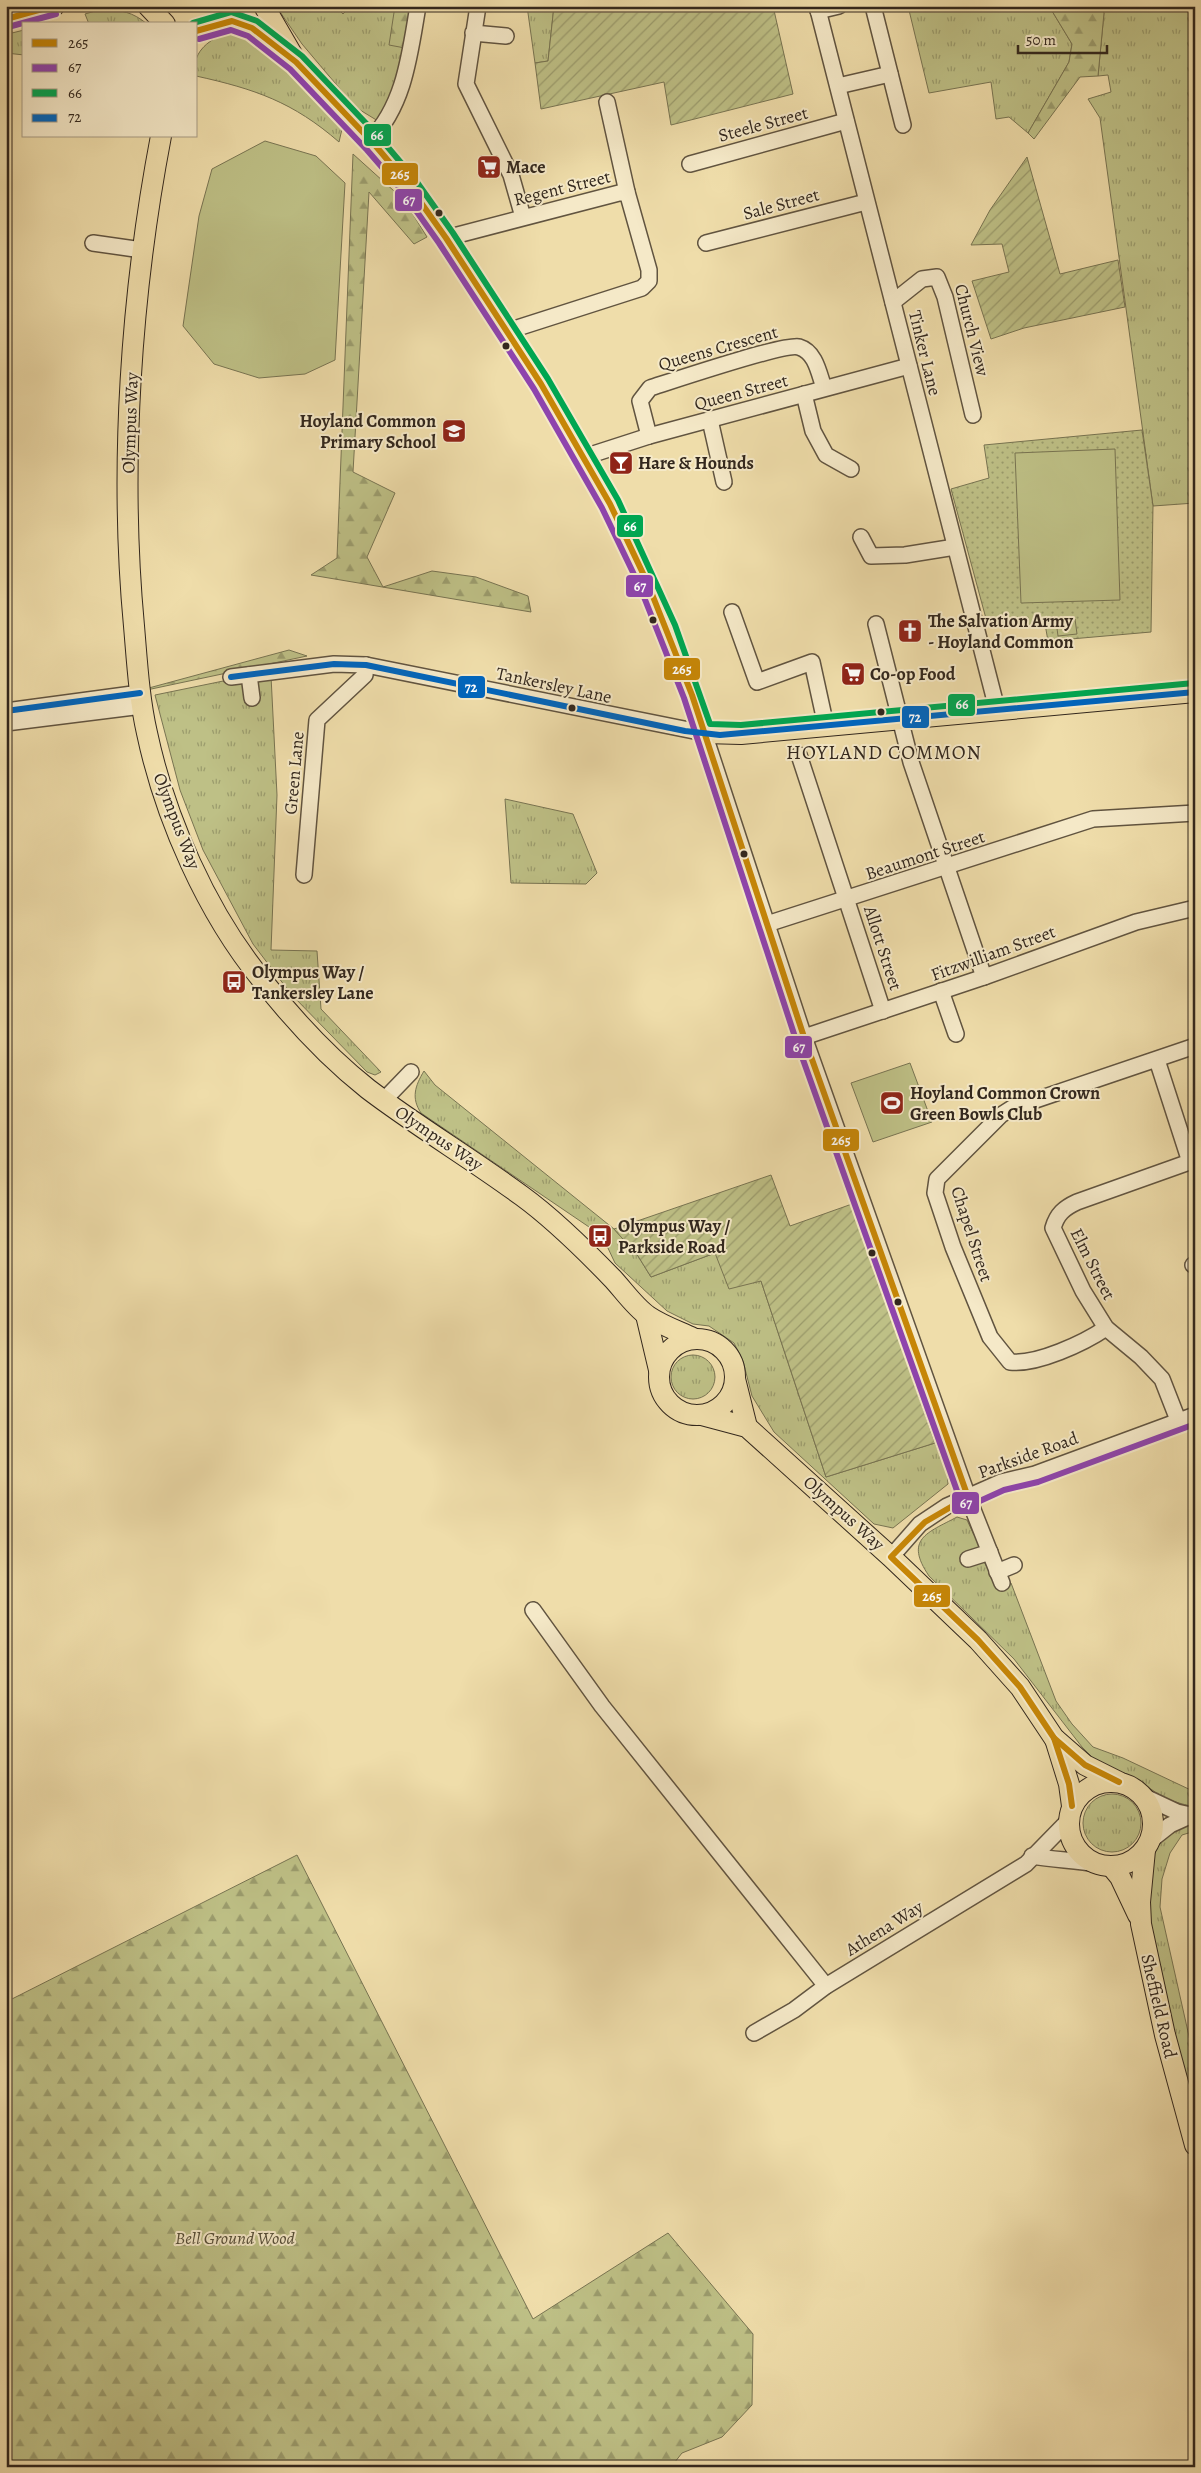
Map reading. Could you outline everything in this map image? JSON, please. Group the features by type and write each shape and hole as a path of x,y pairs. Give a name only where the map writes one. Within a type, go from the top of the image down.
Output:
{"main road":[{"path":"6,19 54,6"},
{"path":"148,6 162,22"},
{"path":"204,30 235,6"},
{"path":"264,6 296,62"},
{"path":"204,30 232,22 252,28 296,62 408,183 508,332 584,457 648,584 692,695 704,733 741,734 1195,692"},
{"name":"Olympus Way","path":"161,138 142,250 131,374 128,495 130,589 141,699 147,735 176,826 218,918 262,981 312,1036 365,1086 536,1206 578,1244 646,1315 693,1338 706,1340 718,1345 730,1360 748,1427"},
{"name":"Olympus Way","path":"646,1315 659,1370 659,1382 662,1393 669,1403 679,1411 690,1414 702,1414 748,1427 891,1557 984,1647 1020,1687 1054,1738 1070,1784 1070,1834 1076,1847 1085,1857 1104,1865"},
{"path":"659,1370 663,1358 670,1349 680,1342 693,1338"},
{"path":"702,1414 714,1411 724,1403 732,1392 735,1379"},
{"name":"Olympus Way","path":"1054,1738 1085,1765 1132,1787 1143,1796"},
{"path":"1070,1813 1080,1794 1092,1786 1105,1782 1119,1782"},
{"path":"1104,1865 1125,1864 1136,1859 1148,1845 1153,1817 1143,1796"},
{"name":"Sheffield Road","path":"1141,1924 1140,1902 1148,1845"},
{"name":"Sheffield Road","path":"1104,1865 1130,1896 1141,1924 1165,2035 1195,2145"}],"street":[{"path":"370,140 379,131 390,111 406,74 418,6"},
{"path":"478,6 466,78 468,92 512,175 523,217"},
{"path":"818,9 839,6"},
{"path":"873,6 902,125"},
{"name":"Tinker Lane","path":"818,9 997,709"},
{"path":"474,33 506,36"},
{"path":"838,86 890,74"},
{"path":"607,102 627,192"},
{"name":"Steele Street","path":"690,164 846,121"},
{"name":"Regent Street","path":"446,238 627,192 649,270 649,281 642,288 508,332"},
{"name":"Sale Street","path":"706,243 866,202"},
{"path":"94,243 142,250"},
{"name":"Church View","path":"893,302 922,279 937,277 945,297 974,414"},
{"name":"Queens Crescent","path":"649,436 640,401 650,388 772,351 798,347 809,352 815,361 824,388"},
{"name":"Queen Street","path":"584,457 649,436 909,366"},
{"path":"804,394 813,431 826,455 851,469"},
{"path":"710,420 724,482"},
{"path":"861,537 871,556 905,555 955,547"},
{"path":"732,612 757,682 812,662 826,726"},
{"path":"876,624 911,762 984,977"},
{"name":"Tankersley Lane","path":"231,677 334,664 366,665 704,733"},
{"name":"Green Lane","path":"304,875 318,720 365,675 366,665"},
{"path":"249,674 252,698"},
{"path":"6,711 141,699"},
{"path":"6,723 141,699"},
{"path":"704,733 804,1037 968,1497 1000,1577 1014,1565"},
{"name":"Allott Street","path":"799,755 848,898 883,1010"},
{"name":"Beaumont Street","path":"767,924 948,868 1093,819 1195,813"},
{"name":"Fitzwilliam Street","path":"804,1037 984,977 1136,922 1195,908"},
{"path":"941,991 956,1034"},
{"name":"Chapel Street","path":"1106,1328 1095,1335 1044,1357 1020,1363 1010,1362 990,1337 953,1247 935,1193 937,1179 1001,1115 1012,1108 1195,1046"},
{"path":"1157,1060 1193,1161"},
{"path":"384,1100 411,1072"},
{"name":"Elm Street","path":"1178,1420 1162,1380 1141,1357 1106,1328 1082,1291 1053,1228 1056,1217 1065,1208 1077,1202 1193,1161"},
{"name":"Parkside Road","path":"891,1557 920,1524 947,1506 1001,1482 1035,1474 1195,1415"},
{"path":"968,1559 990,1552"},
{"path":"533,1610 602,1706 826,1986"},
{"path":"1143,1796 1160,1805 1192,1816"},
{"name":"Athena Way","path":"754,2033 794,2010 826,1986 1026,1864 1070,1813"},
{"path":"1148,1845 1174,1822 1192,1816"},
{"path":"1032,1856 1050,1859 1073,1859 1104,1865"}],"green space":[{"path":"276,6 335,6 343,14 351,6 395,6 405,48 391,95 378,121 351,102 302,44"},
{"path":"395,6 413,6 405,48 389,45"},
{"path":"527,6 554,6 548,61 535,63"},
{"path":"554,6 773,6 793,94 671,125 664,82 541,109 535,63 548,61"},
{"path":"908,6 1049,6 1072,44 1069,62 1028,133 1009,117 996,119 991,82 929,93"},
{"path":"1049,6 1101,6 1104,13 1098,76 1080,77 1034,139 1028,133 1069,62 1072,44"},
{"path":"1101,6 1195,6 1195,503 1153,506 1100,118 1088,99 1111,92 1108,75 1098,76 1104,13"},
{"path":"102,9 115,10 126,12 144,22 88,22 85,14"},
{"path":"11,28 12,33 22,30 22,55 6,53 6,29"},
{"path":"235,32 246,37 290,74 342,129 339,142 306,117 272,99 237,86 198,76 198,54 206,44"},
{"path":"265,141 316,156 345,183 335,360 305,374 259,378 214,364 183,326 199,216 212,169"},
{"path":"353,154 404,200 427,237 414,244 369,192 353,472 395,493 367,557 383,587 432,571 476,577 528,596 531,612 311,575 337,558"},
{"path":"1027,157 1060,274 1118,260 1125,307 1024,328 991,339 972,281 1009,272 1002,244 971,245 990,210"},
{"path":"1142,430 1153,506 1151,632 1048,641 1045,624 988,626 951,489 989,478 984,445"},
{"path":"1115,449 1120,600 1021,603 1015,453"},
{"path":"1075,619 1077,634 1058,636 1056,621"},
{"path":"289,650 307,656 123,695"},
{"path":"271,676 277,795 271,950 317,951 321,1009 381,1072 375,1075 367,1072 291,994 253,944 203,850 180,790 155,695 233,679 243,684 256,684 260,679"},
{"path":"505,799 573,814 597,873 586,884 511,883"},
{"name":"Hoyland Common Crown Green Bowls Club","path":"910,1063 932,1122 873,1142 851,1083"},
{"path":"424,1071 435,1085 614,1229 638,1256 651,1277 715,1253 761,1281 826,1477 935,1443 947,1472 948,1484 893,1528 874,1524 774,1432 752,1396 743,1361 734,1343 709,1326 693,1324 667,1311 615,1263 607,1246 592,1229 421,1113 416,1102 415,1092"},
{"path":"771,1175 790,1226 852,1204 935,1443 826,1477 761,1281 729,1289 715,1253 651,1277 638,1256 614,1229"},
{"path":"689,1355 697,1355 709,1361 715,1377 709,1393 697,1399 689,1399 677,1393 671,1381 671,1373 677,1361"},
{"path":"957,1517 967,1520 974,1535 978,1533 980,1543 977,1550 999,1587 1011,1583 1056,1701 1072,1724 1093,1747 1123,1758 1195,1792 1195,1807 1159,1795 1135,1779 1092,1762 1093,1758 1082,1747 1014,1659 929,1576 922,1563 919,1545 928,1533"},
{"path":"1106,1794 1118,1794 1133,1802 1141,1817 1141,1829 1133,1844 1118,1852 1106,1852 1091,1844 1083,1829 1083,1817 1091,1802"},
{"path":"1195,1823 1195,1831 1182,1835 1170,1853 1162,1879 1160,1907 1195,2063 1195,2119 1144,1917 1151,1860 1155,1848 1162,1839 1177,1828"},
{"name":"Bell Ground Wood","path":"297,1855 533,2319 668,2233 753,2334 752,2405 722,2437 682,2453 671,2467 6,2467 6,2002"}],"transit line":[{"name":"265","path":"6,19 53,6"},
{"name":"66","path":"196,22 231,12 257,21 302,56 380,138 414,178 453,233 548,379 618,500 675,625 710,724 741,725 1194,683"},
{"name":"67","path":"26,22 56,14"},
{"name":"265","path":"198,30 232,21 252,28 296,62 374,144 407,183 446,238 541,384 610,504 648,584 692,695 804,1037 968,1497 925,1522 891,1557 978,1640 1020,1687 1054,1738 1085,1765 1119,1782"},
{"name":"67","path":"8,27 22,23"},
{"name":"67","path":"199,39 231,30 248,36 290,69 367,150 400,188 439,243 534,389 602,508 640,587 684,698 796,1040 961,1502 971,1505 1004,1490 1038,1482 1195,1424"},
{"name":"72","path":"231,677 334,664 366,665 685,731 720,735 1195,692"},
{"name":"72","path":"6,711 140,693"},
{"name":"265","path":"1054,1738 1069,1784 1072,1806"}],"place":[{"name":"Mace","path":"489,167"},
{"name":"Hoyland Common Primary School","path":"454,431"},
{"name":"Hare & Hounds","path":"621,463"},
{"name":"The Salvation Army - Hoyland Common","path":"910,631"},
{"name":"Co-op Food","path":"853,674"},
{"name":"Olympus Way / Tankersley Lane","path":"234,982"},
{"name":"Hoyland Common Crown Green Bowls Club","path":"892,1103"},
{"name":"Olympus Way / Parkside Road","path":"600,1236"}],"district":[{"name":"HOYLAND COMMON","path":"884,752"}]}
